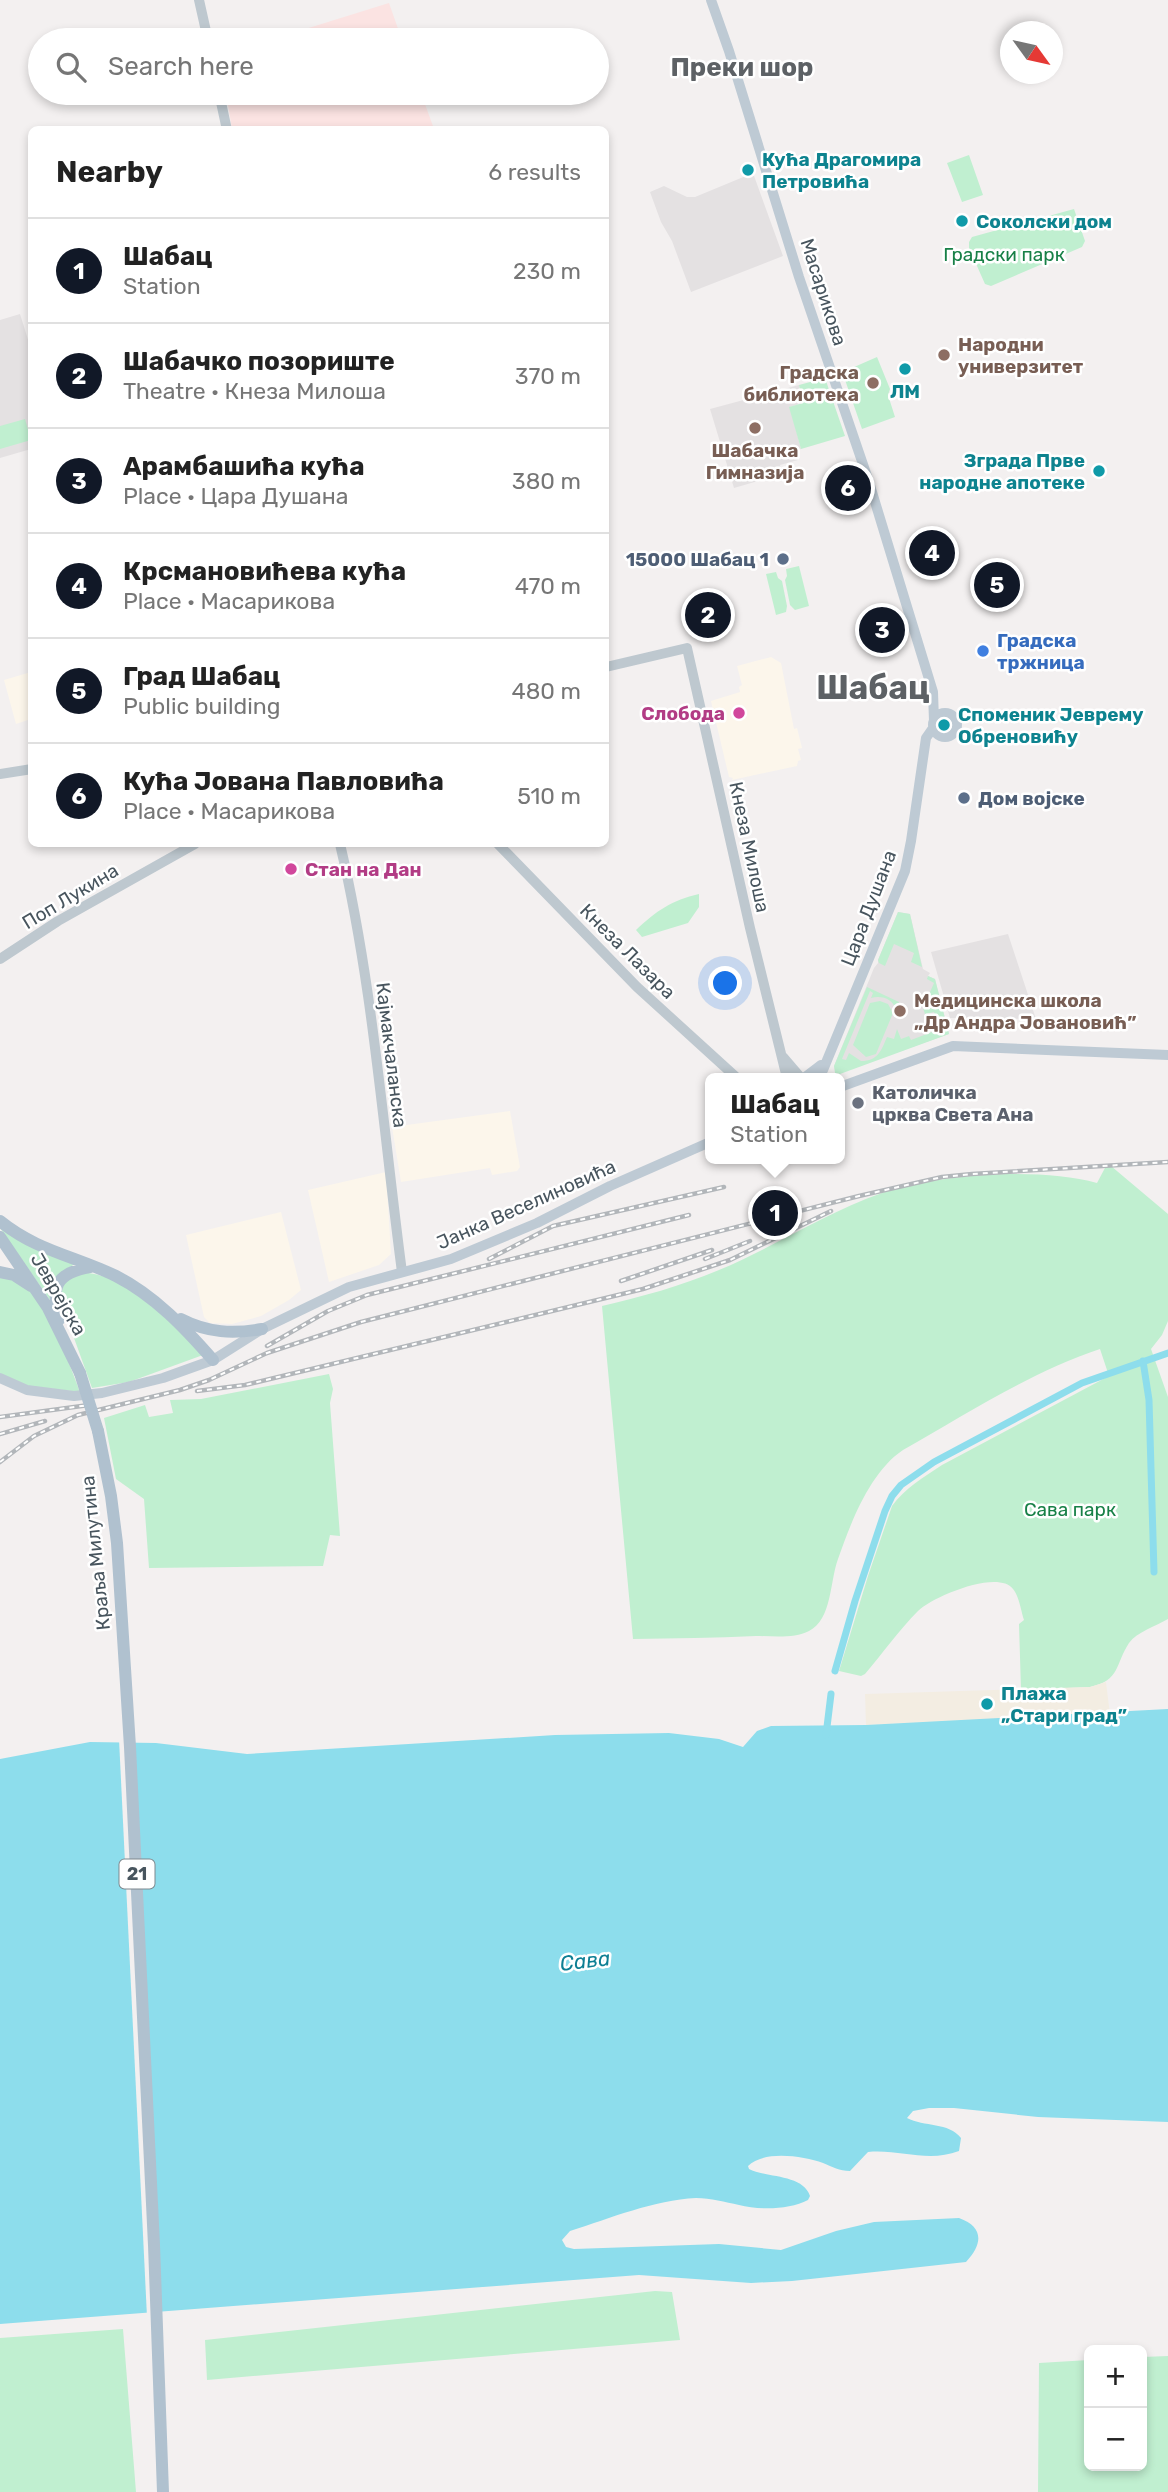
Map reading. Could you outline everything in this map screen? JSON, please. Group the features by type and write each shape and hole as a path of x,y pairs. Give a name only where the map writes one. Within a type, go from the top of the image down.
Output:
{"main road":[{"name":"Масарикова","path":"711,0 799,277 869,481 902,595"},
{"name":"Цара Душана","path":"823,1072 905,871 926,738 934,725 933,692 902,595"},
{"name":"Цара Душана","path":"933,692 948,714"},
{"path":"941,714 948,714 954,719 956,729 951,735 943,737 937,734 934,725 941,714"},
{"name":"Цара Душана","path":"923,764 932,745 943,737"},
{"path":"845,1085 953,1046 1168,1055"},
{"name":"Јанка Веселиновића","path":"0,1378 27,1390 74,1396 102,1393 163,1378 213,1360 262,1329 349,1287 451,1259 705,1144"},
{"path":"0,1221 34,1244 92,1266 140,1291 194,1326 212,1331 241,1333 262,1329"},
{"name":"Јеврејска","path":"0,1237 39,1293 80,1373"},
{"path":"62,1334 54,1295 57,1283 64,1275 74,1270 92,1266"},
{"path":"1,1273 14,1275 39,1293"},
{"path":"167,1311 213,1360"},
{"name":"Краља Милутина","path":"80,1373 98,1431 116,1528 141,1963 163,2492"}],"street":[{"path":"199,0 205,28"},
{"path":"222,105 226,126"},
{"name":"Кнеза Милоша","path":"609,666 687,648 786,1073"},
{"path":"0,774 28,770"},
{"name":"Поп Лукина","path":"0,959 58,921 190,847"},
{"name":"Кајмакчаланска","path":"341,847 365,982 402,1272"},
{"name":"Кнеза Лазара","path":"501,847 638,988 732,1073"},
{"name":"Кнеза Милоша","path":"780,1054 797,1073"}],"shaded area":[{"path":"389,3 398,28 309,28"},
{"path":"228,105 425,105 433,126 232,126"},
{"path":"753,173 783,256 691,292 650,192 664,186 687,197 695,197"},
{"path":"20,314 28,339 28,450 0,458 0,320"},
{"name":"Шабачка Гимназија","path":"799,385 803,403 790,407 801,449 796,451 798,460 780,465 782,474 734,488 710,409"},
{"path":"771,657 781,663 794,729 797,728 802,748 798,749 801,760 797,766 732,780 733,778 729,777 711,701 740,692 739,687 742,685 737,666"},
{"path":"28,673 28,720 16,724 4,680"},
{"name":"Медицинска школа „Др Андра Јовановић”","path":"898,912 910,914 923,969 930,973 928,976 935,979 949,1034 836,1073 834,1066"},
{"path":"1008,934 1036,1019 950,1018 931,952"},
{"path":"510,1111 520,1167 517,1171 492,1175 490,1168 401,1182 392,1127"},
{"path":"386,1172 391,1254 379,1265 329,1282 308,1190"},
{"path":"281,1212 301,1290 261,1316 232,1324 210,1323 204,1317 186,1235"}],"green space":[{"path":"969,155 983,195 962,202 947,163"},
{"name":"Градски парк","path":"1074,209 1085,241 1082,247 991,286 985,284 969,248 972,237"},
{"path":"877,357 890,389 888,395 895,417 862,429 843,374"},
{"path":"825,378 845,436 801,449 789,407 803,403 799,385"},
{"path":"25,419 28,441 0,449 0,426"},
{"path":"799,566 809,606 795,610 790,605 785,580 786,569"},
{"path":"776,572 782,581 787,606 786,612 776,615 766,574"},
{"path":"699,894 699,907 688,923 642,937 636,930 665,907"},
{"path":"898,912 910,914 922,967 911,962 914,953 894,944 885,966 879,963"},
{"path":"928,976 935,979 949,1034 843,1073 835,1073 834,1066 867,987 899,1002 896,1010 887,999 871,998 873,993 870,991 842,1059 846,1060 849,1053 861,1061 875,1057 887,1037 894,1039 897,1029 901,1039 909,1036 911,1040 940,1029 934,1012 925,1014 923,1008 934,983 927,979"},
{"path":"880,1001 888,1004 893,1013 876,1054 866,1057 853,1045 870,1003"},
{"name":"Сава парк","path":"1106,1166 1111,1166 1168,1214 1168,1321 1162,1335 1151,1349 1168,1397 1168,1619 1132,1639 1112,1676 1090,1687 1021,1690 1019,1624 1024,1620 1013,1589 994,1582 965,1587 925,1605 865,1674 861,1676 839,1671 892,1506 915,1483 942,1465 1109,1376 1100,1349 1049,1369 999,1395 891,1459 863,1499 838,1559 826,1609 817,1626 809,1631 783,1636 633,1639 602,1306 705,1276 840,1210 906,1186 960,1177 1019,1174 1073,1178 1097,1183"},
{"path":"0,1228 75,1264 60,1273 54,1306"},
{"path":"78,1272 97,1274 131,1290 162,1314 203,1355 129,1382 92,1388 60,1299 65,1279"},
{"path":"4,1277 25,1286 40,1304 57,1335 80,1392 28,1386 0,1374 0,1278"},
{"path":"329,1374 333,1389 330,1403 340,1536 330,1535 323,1566 149,1568 144,1499 116,1479 104,1418 145,1405 149,1417 173,1413 170,1400 201,1399"},
{"path":"655,2291 672,2292 680,2340 207,2380 205,2340"},
{"path":"123,2329 136,2492 0,2492 0,2338"},
{"path":"1168,2356 1168,2492 1038,2492 1039,2363 1084,2360 1084,2471 1147,2471 1147,2357"}],"sand":[{"name":"Плажа „Стари град”","path":"1106,1682 1110,1714 866,1725 865,1694 1090,1687"}],"water":[{"name":"Сава","path":"1168,1709 1168,2122 1038,2117 954,2108 913,2111 907,2118 956,2133 961,2138 959,2151 936,2156 868,2152 850,2171 839,2170 815,2160 784,2156 764,2158 748,2166 749,2169 800,2184 810,2196 808,2200 792,2206 765,2208 707,2199 680,2199 633,2210 570,2231 562,2240 566,2247 574,2249 719,2244 781,2250 836,2231 874,2222 959,2218 973,2226 978,2237 976,2249 966,2262 751,2283 639,2275 0,2324 0,1759 90,1742 156,1743 247,1754 555,1735 669,1733 719,1739 743,1747 757,1731 771,1726 866,1725"}],"pier":[{"path":"119,1739 132,1739 159,2316 147,2317"}],"waterway":[{"path":"835,1671 885,1511 901,1485 934,1462 1082,1383 1168,1353"},
{"path":"1143,1361 1149,1400 1154,1572"},
{"path":"826,1735 831,1694"}],"railway":[{"path":"0,1462 34,1436 78,1415 180,1390 209,1380 267,1353 361,1322 942,1177 1168,1162"},
{"path":"489,1259 553,1226 724,1187"},
{"path":"197,1391 245,1385 643,1289 730,1260 831,1211"},
{"path":"267,1346 328,1311 367,1295 689,1215"},
{"path":"705,1259 750,1241"},
{"path":"621,1281 712,1250"},
{"path":"0,1417 89,1405"},
{"path":"0,1434 45,1421"}],"place":[{"name":"Кућа Драгомира Петровића","path":"748,170"},
{"name":"Соколски дом","path":"962,221"},
{"name":"Народни универзитет","path":"944,355"},
{"name":"ЛМ","path":"905,369"},
{"name":"Градска библиотека","path":"873,383"},
{"name":"Шабачка Гимназија","path":"755,428"},
{"name":"Зграда Прве народне апотеке","path":"1099,471"},
{"name":"Кућа Јована Павловића","path":"848,488"},
{"name":"Крсмановићева кућа","path":"932,553"},
{"name":"15000 Шабац 1","path":"783,559"},
{"name":"Град Шабац","path":"997,585"},
{"name":"Шабачко позориште","path":"708,615"},
{"name":"Арамбашића кућа","path":"882,630"},
{"name":"Градска тржница","path":"983,651"},
{"name":"Слобода","path":"739,713"},
{"name":"Споменик Јеврему Обреновићу","path":"944,725"},
{"name":"Дом војске","path":"964,798"},
{"name":"Стан на Дан","path":"291,869"},
{"name":"Медицинска школа „Др Андра Јовановић”","path":"900,1011"},
{"name":"Католичка црква Света Ана","path":"858,1103"},
{"name":"Шабац","path":"775,1213"},
{"name":"Плажа „Стари град”","path":"987,1704"}],"district":[{"name":"Преки шор","path":"742,67"},
{"name":"Шабац","path":"873,687"}]}
